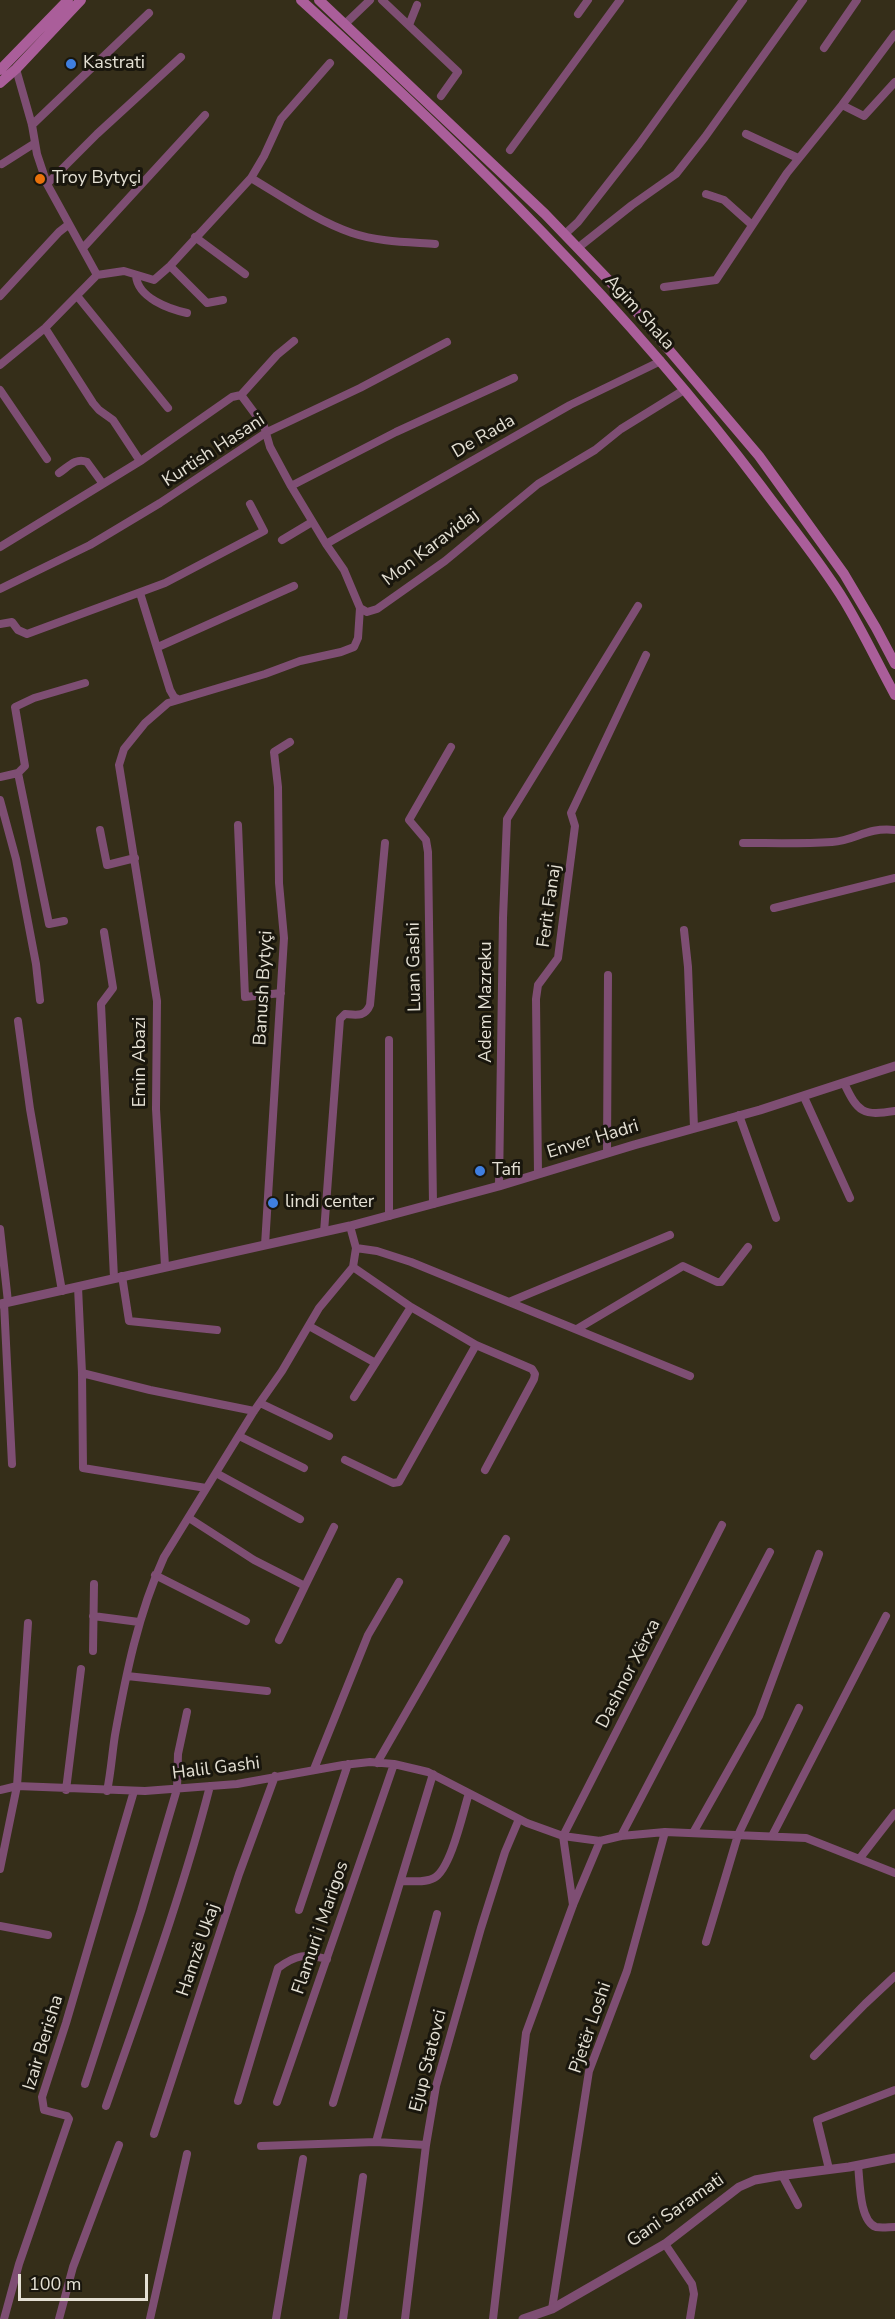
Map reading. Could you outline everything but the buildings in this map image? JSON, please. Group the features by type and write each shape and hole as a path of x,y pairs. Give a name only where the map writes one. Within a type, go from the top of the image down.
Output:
{"main road":[{"path":"0,83 68,0"},
{"path":"0,70 13,65 81,0"},
{"name":"Agim Shala","path":"301,0 389,80 499,187 614,308 660,361 731,446 810,551 845,602 895,695"},
{"name":"Agim Shala","path":"319,0 579,247 759,456 844,574 895,664"}],"street":[{"path":"345,24 370,0"},
{"path":"382,0 458,72 441,96"},
{"path":"578,14 588,0"},
{"path":"510,150 620,0"},
{"path":"565,234 578,222 639,144 743,0"},
{"path":"579,247 676,174 803,0"},
{"path":"824,48 857,0"},
{"path":"410,25 417,5"},
{"path":"32,125 149,13"},
{"path":"664,287 716,280 798,159 895,34"},
{"path":"47,184 97,134 181,57"},
{"path":"0,365 45,328 78,297 97,275 124,271 154,280 170,266 251,178 281,119 330,63"},
{"path":"13,65 47,184 97,275"},
{"path":"842,105 864,116 895,82"},
{"path":"83,248 205,115"},
{"path":"746,134 798,159"},
{"path":"2,164 35,143"},
{"path":"251,178 310,213 352,233 383,240 435,244"},
{"path":"706,194 724,200 752,225"},
{"path":"0,296 68,225"},
{"path":"195,237 245,274"},
{"path":"170,266 207,303 223,300"},
{"path":"136,276 137,282 154,300 172,310 187,313"},
{"path":"78,297 168,408"},
{"path":"45,328 93,403 113,420 140,461"},
{"path":"0,547 140,461 232,397 241,395 277,355 294,341"},
{"name":"Kurtish Hasani","path":"0,589 90,545 160,503 267,432 351,393 447,342"},
{"name":"De Rada","path":"326,544 570,405 660,361"},
{"path":"291,486 404,428 514,378"},
{"path":"0,390 47,459"},
{"name":"Mon Karavidaj","path":"360,608 368,612 377,609 445,561 538,484 595,450 621,429 684,390"},
{"path":"241,395 250,404 267,432 270,447 312,522 344,570 360,608"},
{"path":"59,473 74,462 83,460 103,484"},
{"path":"0,624 12,622 18,630 27,634 165,583 264,531 250,504"},
{"path":"282,540 312,522"},
{"path":"158,648 294,586"},
{"path":"140,593 170,690 178,699"},
{"name":"Adem Mazreku","path":"499,1186 502,918 507,819 638,606"},
{"name":"Emin Abazi","path":"165,1266 156,1109 157,1001 119,765 124,748 145,723 168,703 300,662 341,652 354,646 358,638 360,608"},
{"name":"Ferit Fanaj","path":"538,1174 536,999 538,985 558,958 575,826 571,813 646,654"},
{"path":"0,777 18,772 25,762 15,707 34,698 85,683"},
{"name":"Banush Bytyçi","path":"265,1245 284,938 279,884 278,787 274,752 290,742"},
{"name":"Luan Gashi","path":"434,1204 428,852 426,840 409,820 451,747"},
{"path":"18,772 50,924 64,921"},
{"path":"0,800 18,869 36,964 40,1000"},
{"path":"238,825 245,997 281,993"},
{"path":"743,843 833,842 850,839 880,828 895,830"},
{"path":"100,830 107,865 135,858"},
{"path":"324,1232 340,1019 345,1014 362,1015 370,1005 385,843"},
{"path":"774,908 895,878"},
{"path":"684,930 688,967 694,1128"},
{"path":"104,932 113,988 101,1004 118,1277 129,1321 217,1330"},
{"path":"607,1153 608,975"},
{"path":"18,1021 30,1109 62,1291"},
{"path":"389,1040 389,1216"},
{"name":"Enver Hadri","path":"4,1303 389,1216 804,1096 895,1066"},
{"path":"844,1083 849,1094 867,1114 895,1111"},
{"path":"804,1096 850,1198"},
{"path":"739,1115 776,1218"},
{"path":"107,1791 139,1622 155,1575 254,1411 334,1288 353,1267 356,1248 350,1226"},
{"path":"0,1229 12,1464"},
{"path":"509,1302 670,1235"},
{"path":"577,1329 682,1266 721,1282 748,1247"},
{"path":"356,1248 411,1262 690,1376"},
{"path":"353,1267 411,1307 476,1345 532,1369 535,1374 534,1379 485,1470"},
{"path":"78,1287 83,1468 206,1488"},
{"path":"354,1397 411,1307"},
{"path":"309,1326 372,1361"},
{"path":"345,1460 393,1483 399,1482 476,1345"},
{"path":"82,1373 150,1390 254,1411"},
{"path":"260,1403 329,1436"},
{"path":"239,1436 304,1468"},
{"path":"216,1473 300,1519"},
{"path":"189,1518 254,1560 304,1586"},
{"name":"Dashnor Xërxa","path":"563,1836 722,1525"},
{"path":"279,1640 334,1527"},
{"path":"376,1763 506,1539"},
{"path":"621,1836 770,1552"},
{"path":"693,1833 759,1716 819,1554"},
{"path":"155,1575 246,1621"},
{"path":"314,1769 368,1635 399,1582"},
{"path":"93,1651 94,1584"},
{"path":"93,1616 139,1622"},
{"path":"772,1836 886,1616"},
{"path":"0,1869 16,1786 28,1623"},
{"path":"66,1790 81,1669"},
{"path":"127,1676 267,1691"},
{"path":"706,1942 738,1835 799,1708"},
{"path":"85,2084 141,1911 177,1789 178,1754 187,1712"},
{"path":"299,1910 348,1764"},
{"name":"Halil Gashi","path":"0,1790 16,1786 107,1791 177,1789 237,1784 348,1764 394,1764 433,1774 519,1819 563,1836 600,1840 665,1832 806,1838 895,1873"},
{"name":"Flamuri i Marigos","path":"276,2102 394,1764"},
{"path":"333,2103 433,1774"},
{"name":"Hamzë Ukaj","path":"154,2134 239,1874 275,1776"},
{"path":"106,2106 186,1871 210,1786"},
{"name":"Izair Berisha","path":"4,2319 19,2264 69,2119 67,2116 44,2110 42,2097 134,1791"},
{"path":"402,1881 435,1878 446,1865 469,1793"},
{"path":"860,1858 895,1813"},
{"name":"Ejup Statovci","path":"405,2319 426,2145 436,2086 451,2028 505,1852 519,1819"},
{"name":"Pjetër Loshi","path":"552,2309 589,2071 627,1971 665,1832"},
{"path":"563,1836 573,1905"},
{"path":"493,2319 526,2033 573,1905 600,1840"},
{"path":"376,2142 437,1914"},
{"path":"0,1926 48,1935"},
{"path":"238,2101 278,1968 291,1959 307,1954 327,1959"},
{"path":"814,2056 895,1976"},
{"path":"829,2169 817,2120 895,2090"},
{"path":"261,2146 376,2142 426,2145"},
{"path":"59,2319 76,2256 119,2145"},
{"path":"150,2319 186,2154"},
{"name":"Gani Saramati","path":"523,2319 552,2309 664,2244 739,2187 755,2180 895,2158"},
{"path":"276,2319 303,2159"},
{"path":"858,2165 864,2212 869,2223 876,2227 895,2227"},
{"path":"782,2175 798,2205"},
{"path":"343,2319 363,2177"},
{"path":"664,2244 692,2284 694,2294 690,2319"}],"place":[{"name":"Kastrati","path":"71,64"},
{"name":"Troy Bytyçi","path":"40,179"},
{"name":"Tafi","path":"480,1171"},
{"name":"lindi center","path":"273,1203"}]}
